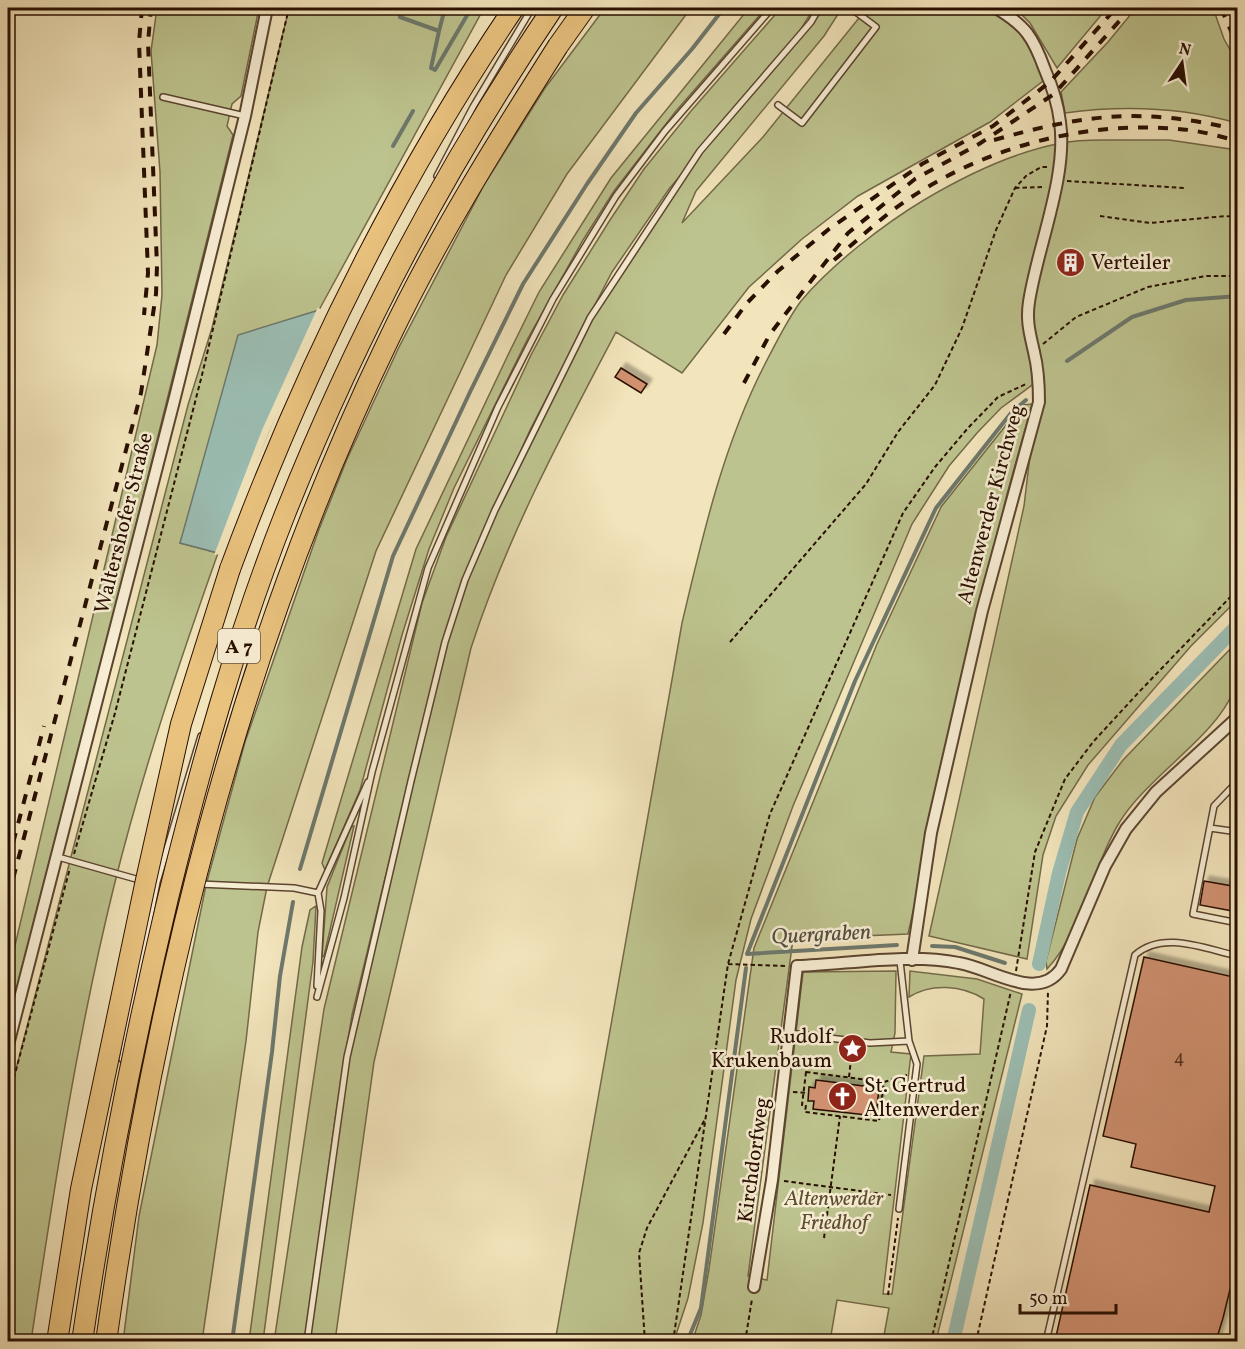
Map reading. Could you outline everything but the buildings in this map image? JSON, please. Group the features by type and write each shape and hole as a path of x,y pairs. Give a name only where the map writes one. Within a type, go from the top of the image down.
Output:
{"highway":[{"name":"A 7","path":"57,1341 81,1189 146,879 181,724 230,569 272,460 337,317 419,161 514,8"},
{"name":"A 7","path":"82,1341 119,1120 141,1010 186,826 248,617 285,515 365,331 459,154 552,8"},
{"name":"A 7","path":"106,1341 169,988 226,762 269,626 322,491 388,340 480,169 558,45 585,8"}],"street":[{"name":"Waltershofer Straße","path":"8,1045 58,857 245,116 267,8"},
{"name":"Altenwerder Kirchweg","path":"912,960 931,833 982,611 1039,402 1039,379 1027,329 1028,303 1059,167 1060,122 1050,82 1029,32 1008,11 996,8"},
{"path":"797,966 912,960 959,963 1032,985 1046,982 1061,969 1105,867 1131,822 1160,787 1238,717"},
{"name":"Kirchdorfweg","path":"754,1287 772,1180 797,966"}],"lane":[{"path":"432,186 473,107 532,8"},
{"path":"372,772 318,893 321,910 317,997 344,898 372,772 428,568 498,407 548,309 616,196 665,131 772,8"},
{"path":"307,1341 346,1057 419,746 445,642 465,580 500,499 590,318 700,151 811,22 819,8"},
{"path":"778,105 802,123 876,27 852,9"},
{"path":"163,97 245,116"},
{"path":"214,697 277,519 360,329 407,236"},
{"path":"121,1065 158,882 202,731"},
{"path":"1238,781 1214,806 1193,914 1238,923"},
{"path":"1210,828 1238,832"},
{"path":"58,857 142,881 210,886 294,888 318,893"},
{"path":"1046,1341 1135,956 1154,943 1168,942 1238,956"},
{"path":"899,1209 918,1064 909,1041 900,961"},
{"path":"789,1033 893,1044 909,1041"},
{"path":"75,1341 92,1229"}],"path":[{"path":"8,1100 71,861 115,713 202,375 289,8"},
{"path":"730,642 866,484 898,432 935,385 962,328 996,230 1015,188 1026,176 1041,167 1059,167"},
{"path":"1015,188 1055,185 1185,188"},
{"path":"1100,216 1150,223 1226,216 1238,218"},
{"path":"1034,351 1076,317 1148,288 1206,276 1238,276"},
{"path":"673,1341 729,964 770,814 903,513 935,466 998,397 1039,379"},
{"path":"930,1341 1014,980 1035,852 1065,779 1093,742 1238,589"},
{"path":"729,964 797,966"},
{"path":"975,1341 1047,1026 1049,999 1046,982"},
{"path":"849,1077 854,1041"},
{"path":"884,1082 879,1102 879,1121 805,1112 806,1105 802,1105 806,1072 884,1082 908,1075"},
{"path":"793,1092 808,1093"},
{"path":"824,1238 840,1116"},
{"path":"645,1341 639,1253 647,1228 706,1117"},
{"path":"772,1180 900,1197"},
{"path":"888,1295 899,1209"},
{"path":"745,1341 754,1287"}],"green space":[{"path":"157,8 259,8 241,96 232,104 227,126 233,135 111,625 8,1021 8,975 157,345 162,295 160,172 151,51"},
{"path":"289,8 484,8 319,310 180,543 218,553 162,718 114,886 78,1056 31,1341 8,1342 8,1100 188,405 212,328"},
{"path":"605,8 691,8 567,174 506,275 376,551 267,887 258,932 246,1041 202,1341 123,1342 139,1216 206,885 245,742 318,532 347,459 399,347 484,185 545,88"},
{"path":"749,8 766,8 676,111 614,191 583,240 527,340 454,488 429,549 402,635 360,790 325,870 322,863 416,549 508,355 539,292 611,178"},
{"path":"781,8 814,8 791,45 669,189 612,272 531,428 466,571 445,633 352,1015 335,1120 305,1341 274,1342 324,1009 422,603 446,537 531,355 563,295 610,220 644,169"},
{"path":"819,8 842,8 824,36 696,191 682,223 763,137 867,8 985,8 1026,33 1043,81 990,122 858,196 802,239 749,287 682,373 616,332 518,526 471,648 374,1062 335,1341 307,1342 347,1057 445,642 465,580 495,510 590,318 700,151 751,94"},
{"path":"1018,8 1107,8 1057,68 1030,23 1017,10"},
{"path":"1136,8 1213,8 1224,39 1237,62 1237,123 1194,114 1152,109 1130,108 1065,113 1061,92"},
{"path":"1169,140 1237,150 1237,600 1191,646 1088,765 1056,816 1043,855 1027,959 929,936 1024,506 1039,380 1001,408 977,433 949,466 912,524 793,806 751,919 736,980 703,1223 688,1298 674,1341 555,1342 682,623 726,459 750,395 765,364 801,301 827,273 892,221 956,182 1008,158 1069,142"},
{"name":"Altenwerder Friedhof","path":"1032,404 1006,498 908,934 793,939 748,1276 767,1280 803,972 896,971 895,1033 891,1052 911,1054 883,1294 892,1294 924,1056 980,1054 984,999 966,991 946,988 927,989 909,997 910,971 977,979 1022,994 936,1341 883,1341 889,1308 837,1300 830,1341 692,1342 701,1315 709,1269 754,948 877,644 941,507 1022,405"},
{"path":"1237,642 1236,680 1233,692 1224,709 1212,725 1146,789 1119,823 1101,859 1069,937 1047,969 1046,961 1077,839 1095,797 1123,760"},
{"path":"354,826 322,957 327,887 351,827"},
{"path":"316,906 313,962 263,1341 249,1341 302,947 310,910"}],"water":[{"path":"319,310 218,553 180,543 238,335"}],"pier":[{"path":"318,307 322,311 269,432 220,554 214,555 262,430"}],"waterway":[{"path":"402,8 400,17 439,31 431,68 435,70 469,12"},
{"path":"439,31 445,8"},
{"path":"300,869 393,556 523,284 636,113 692,49 724,8"},
{"path":"393,146 413,111"},
{"path":"1067,361 1132,317 1186,300 1238,296"},
{"path":"897,945 747,954 855,681 936,508 1011,413 1026,400"},
{"path":"1039,964 1059,873 1077,812 1121,745 1238,625"},
{"path":"232,1342 272,1052 280,976 293,902"},
{"name":"Quergraben","path":"932,946 955,947 1005,963"},
{"path":"687,1342 701,1308 746,968"},
{"path":"953,1342 1029,1010"}],"railway":[{"path":"142,8 139,42 148,273 144,315"},
{"path":"8,898 141,393 156,294 157,266 148,43 151,8"},
{"path":"724,334 747,303 778,271 829,229 922,164 993,126 1050,82 1116,8"},
{"path":"744,383 770,334 848,233 915,179 979,144 1054,94 1131,8"},
{"path":"1221,8 1238,47"},
{"path":"994,140 1058,124 1115,117 1173,118 1238,130"},
{"path":"834,260 889,213 922,191 957,171 993,155 1031,143 1070,134 1149,127 1195,131 1238,141"},
{"path":"8,862 44,726"}],"place":[{"name":"Verteiler","path":"1070,262"},
{"name":"Rudolf Krukenbaum","path":"853,1048"},
{"name":"St. Gertrud Altenwerder","path":"843,1097"}]}
